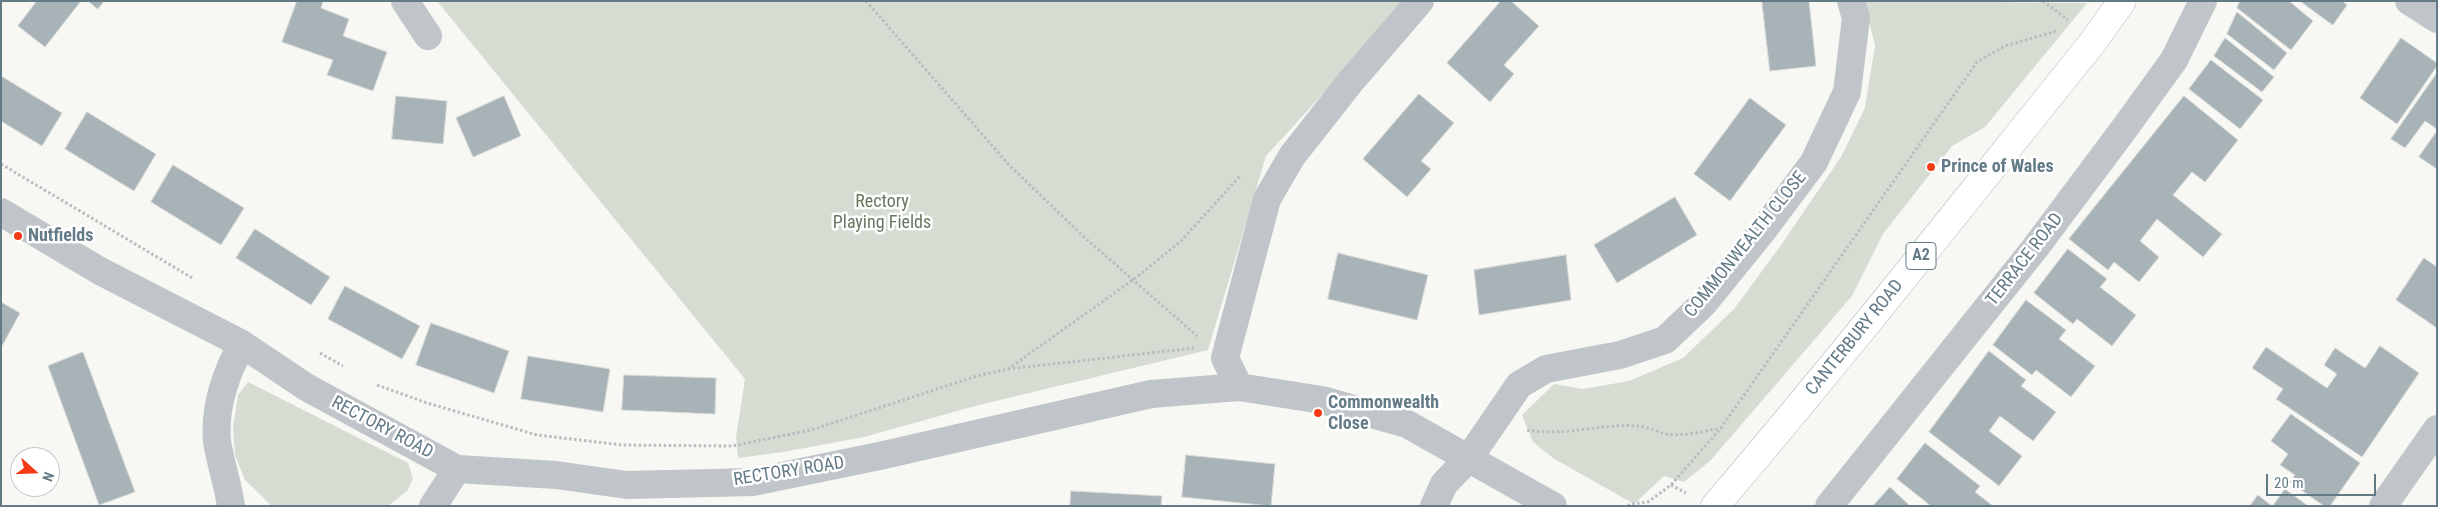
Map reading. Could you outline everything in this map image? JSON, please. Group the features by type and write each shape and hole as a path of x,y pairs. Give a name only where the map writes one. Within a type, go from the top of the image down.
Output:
{"main road":[{"name":"CANTERBURY ROAD","path":"1715,506 1845,351 2087,50 2122,1"}],"street":[{"path":"405,1 428,36"},
{"path":"1239,387 1217,352 1266,199 1292,156 1351,81 1420,1"},
{"name":"COMMONWEALTH CLOSE","path":"1469,458 1519,385 1546,369 1620,355 1665,340 1704,303 1764,229 1814,162 1847,92 1856,18 1851,1"},
{"name":"TERRACE ROAD","path":"1830,506 2035,248 2124,130 2174,60 2202,1"},
{"path":"2409,1 2437,19"},
{"name":"RECTORY ROAD","path":"1,212 100,271 242,344 306,387 457,469 556,475 627,485 753,482 893,453 1151,394 1239,387 1322,400 1407,424 1553,506"},
{"path":"231,506 217,441 218,409 230,366 242,344"},
{"path":"2383,506 2437,430"},
{"path":"1434,506 1444,484 1469,458"},
{"path":"433,506 457,469"}],"path":[{"path":"866,1 1009,166 1133,280 1217,352"},
{"path":"1628,506 1630,504 1648,502 1671,485 1721,428 1977,62 2005,46 2057,31 2069,21"},
{"path":"1,164 196,280"},
{"path":"1008,369 1133,280 1181,241 1241,175"},
{"path":"311,349 344,367"},
{"path":"369,381 427,403 537,434 622,445 732,446 811,430 977,376 1008,369 1217,352"},
{"path":"1497,419 1522,429 1547,434 1638,426 1669,435 1688,434 1721,428"}],"green space":[{"name":"Rectory Playing Fields","path":"437,1 1408,1 1266,156 1208,350 975,406 864,437 738,458 736,437 745,379"},
{"path":"1864,1 2087,3 1985,127 1952,146 1883,234 1852,296 1711,460 1684,482 1664,476 1634,504 1553,458 1533,442 1522,415 1554,384 1583,389 1629,381 1683,358 1734,309 1779,248 1841,157 1865,108 1875,45"},
{"path":"248,382 408,463 413,478 408,490 388,506 272,506 245,480 235,455 233,428 238,395"}],"building":[{"path":"37,1 81,1 45,47 18,26"},
{"path":"88,1 104,1 98,9"},
{"path":"297,1 323,1 321,8 349,19 343,36 387,52 373,91 327,75 333,60 282,42"},
{"path":"1501,1 1511,1 1539,26 1504,65 1514,74 1490,102 1447,63"},
{"path":"1762,1 1809,1 1816,66 1770,71"},
{"path":"2240,1 2289,1 2313,21 2291,50 2237,8"},
{"path":"2300,1 2342,1 2347,5 2333,25"},
{"path":"2237,12 2287,53 2274,70 2227,34"},
{"path":"2225,38 2274,77 2262,92 2214,56"},
{"path":"2401,38 2437,63 2437,66 2397,124 2360,98"},
{"path":"2211,60 2263,100 2240,129 2189,89"},
{"path":"2437,73 2437,129 2425,121 2405,148 2391,139"},
{"path":"1,76 62,113 42,146 1,121"},
{"path":"1419,94 1454,123 1421,161 1431,169 1407,197 1363,159"},
{"path":"396,96 447,101 443,144 392,139"},
{"path":"504,96 521,136 473,157 456,118"},
{"path":"2184,96 2238,140 2205,182 2192,172 2173,195 2222,234 2203,257 2157,219 2140,241 2159,257 2139,282 2114,262 2108,270 2069,239"},
{"path":"1750,98 1786,125 1730,201 1694,174"},
{"path":"87,112 156,154 134,191 65,149"},
{"path":"2437,131 2437,169 2419,157"},
{"path":"173,165 244,208 221,245 151,202"},
{"path":"1675,197 1697,235 1617,283 1594,245"},
{"path":"255,229 330,277 311,305 236,258"},
{"path":"2068,249 2107,279 2100,287 2136,315 2112,346 2077,319 2073,324 2034,293"},
{"path":"1338,253 1428,275 1417,320 1328,299"},
{"path":"1566,255 1571,300 1479,315 1474,270"},
{"path":"2424,258 2437,267 2437,328 2396,300"},
{"path":"345,286 420,326 402,359 328,319"},
{"path":"2026,300 2066,330 2059,339 2095,366 2071,397 2036,370 2032,375 1993,345"},
{"path":"1,302 20,313 2,346 1,346"},
{"path":"431,323 509,351 494,393 416,365"},
{"path":"2380,346 2419,373 2362,457 2276,399 2283,389 2252,368 2266,347 2327,388 2337,374 2324,365 2335,348 2365,368"},
{"path":"1989,351 2026,380 2021,386 2056,412 2033,441 2000,416 1989,431 2022,456 1999,486 1929,432"},
{"path":"83,352 135,492 99,505 48,366"},
{"path":"528,356 610,369 603,412 521,399"},
{"path":"624,375 716,378 715,414 622,410"},
{"path":"2291,414 2360,463 2330,506 2324,506 2290,482 2295,475 2280,465 2288,454 2271,441"},
{"path":"1925,443 1980,486 1975,492 1993,506 1931,506 1897,479"},
{"path":"1186,455 1275,464 1271,506 1182,497"},
{"path":"1890,487 1910,506 1873,506"},
{"path":"2285,489 2308,506 2273,506"},
{"path":"1071,491 1162,496 1161,506 1070,506"},
{"path":"2258,495 2272,506 2250,506"}],"place":[{"name":"Prince of Wales","path":"1931,167"},
{"name":"Nutfields","path":"18,236"},
{"name":"Commonwealth Close","path":"1318,413"}]}
